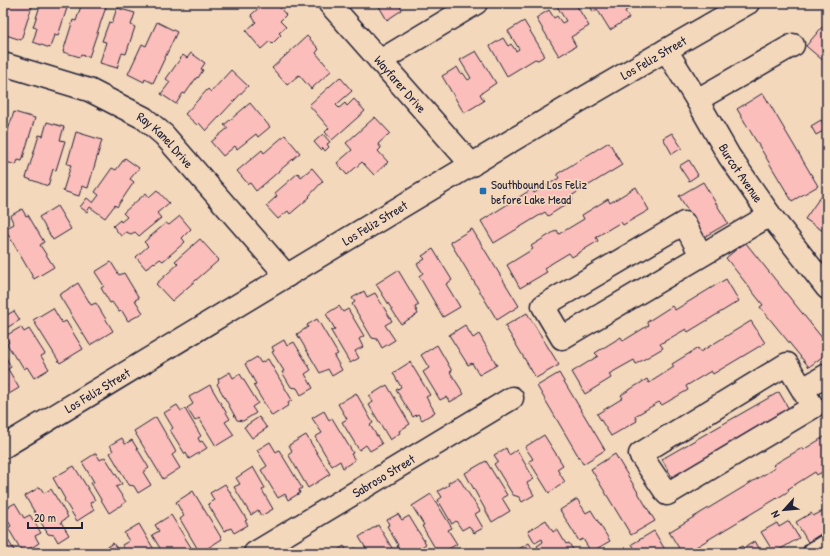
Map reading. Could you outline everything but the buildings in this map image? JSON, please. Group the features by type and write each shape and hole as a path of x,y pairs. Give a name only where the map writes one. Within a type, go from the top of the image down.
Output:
{"street":[{"name":"Wayfarer Drive","path":"329,3 472,165"},
{"path":"380,61 476,3"},
{"name":"Los Feliz Street","path":"3,447 472,165 748,3"},
{"path":"697,100 793,45"},
{"name":"Burcot Avenue","path":"666,50 729,156 770,215 820,263 827,288"},
{"name":"Ray Kanel Drive","path":"3,64 89,90 144,118 164,135 287,276"},
{"path":"701,256 684,223 543,306 562,338 701,256 770,215"},
{"path":"787,364 803,389 813,407 667,494 640,454 787,364"},
{"path":"803,389 827,375"},
{"name":"Sabroso Street","path":"255,553 512,398"},
{"path":"814,553 827,544"}],"place":[{"name":"Southbound Los Feliz before Lake Mead","path":"483,191"}]}
